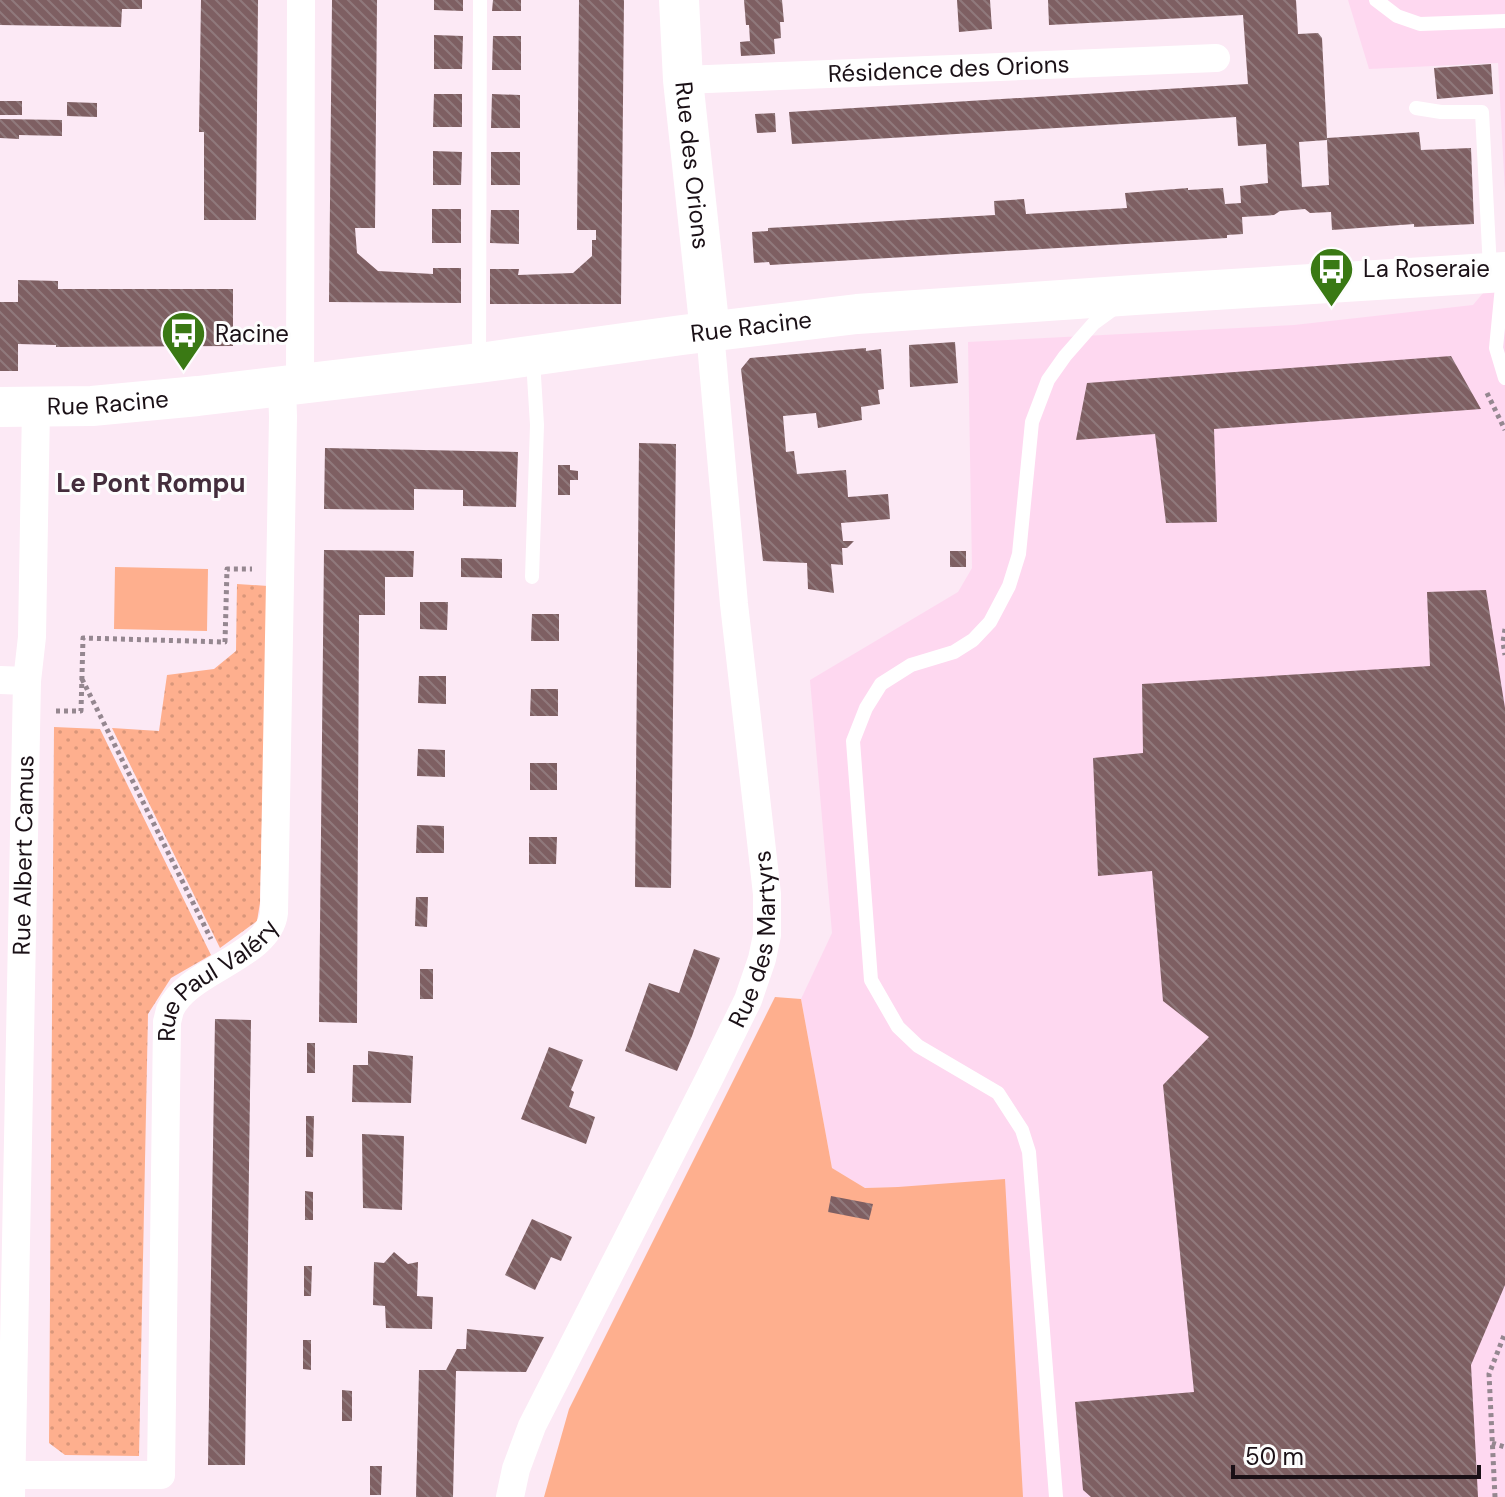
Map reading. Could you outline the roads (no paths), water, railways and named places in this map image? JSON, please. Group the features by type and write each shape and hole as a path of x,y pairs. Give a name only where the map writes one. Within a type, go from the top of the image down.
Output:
{"street":[{"name":"Rue Paul Valéry","path":"11,1486 161,1475 167,1022 171,1010 185,991 264,936 273,921 283,417 291,385 301,0"},
{"name":"Rue des Orions","path":"679,0 683,80 710,332"},
{"name":"Résidence des Orions","path":"683,80 1216,58"},
{"name":"Rue Racine","path":"18,407 92,406 291,385 857,314 1501,272"},
{"name":"Rue des Martyrs","path":"510,1497 523,1446 532,1426 748,1000 767,935 767,894 734,604 710,332"},
{"name":"Rue Albert Camus","path":"11,1486 27,710 14,681 32,637 18,407"}],"lane":[{"path":"479,363 480,0"},
{"path":"1376,0 1397,16 1420,24 1505,21"},
{"path":"1416,108 1441,112 1482,112 1501,272 1496,348 1505,378"},
{"path":"1056,1497 1029,1152 1022,1130 998,1093 918,1046 898,1027 871,980 853,741 866,708 881,684 911,665 954,652 973,640 990,622 1009,586 1019,554 1032,422 1048,380 1094,323 1135,295"},
{"path":"532,577 537,425 533,355"}],"place":[{"name":"La Roseraie","path":"1332,308"},
{"name":"Racine","path":"184,373"}],"district":[{"name":"Le Pont Rompu","path":"151,483"}]}
